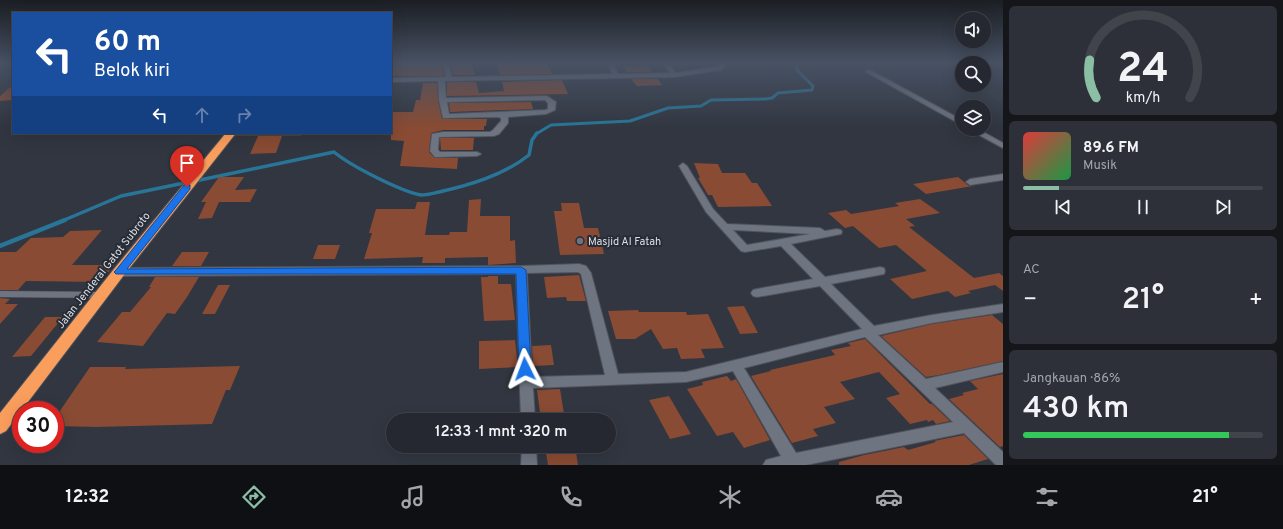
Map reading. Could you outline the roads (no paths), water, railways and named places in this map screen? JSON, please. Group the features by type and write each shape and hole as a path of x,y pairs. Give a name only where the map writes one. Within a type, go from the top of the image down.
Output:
{"highway":[{"name":"Jalan Jenderal Gatot Subroto","path":"0,426 119,272 230,134"}],"street":[{"path":"443,100 547,98 552,102 551,110 546,112 446,116 443,100 444,85"},
{"path":"893,85 955,119"},
{"path":"477,154 438,155 434,151 435,136 443,134 491,134 496,132 505,121 504,117 499,115"},
{"path":"985,136 1003,146"},
{"path":"683,166 709,210 724,227 745,249 837,232 724,227"},
{"path":"970,182 1001,178"},
{"path":"783,242 923,385 1002,460"},
{"path":"119,272 521,270 578,268 582,269 586,273 613,380"},
{"path":"521,270 528,413"},
{"path":"757,293 880,271"},
{"path":"526,383 686,377 869,331 1003,308"},
{"path":"736,365 792,460"},
{"path":"923,385 1003,368"},
{"path":"771,465 967,426"},
{"path":"529,453 529,465"}],"lane":[{"path":"0,294 102,295"}],"waterway":[{"path":"536,134 551,125 630,121 668,108 701,106 711,100 772,98 778,93 812,90 813,86 812,85"},
{"path":"195,181 334,152 352,164 401,189 412,193 426,195 475,182 498,174 509,168 529,155 532,140 536,134"},
{"path":"62,221 121,196 189,182"},
{"path":"0,246 65,220"}],"place":[{"name":"Masjid Al Fatah","path":"580,241"}]}
